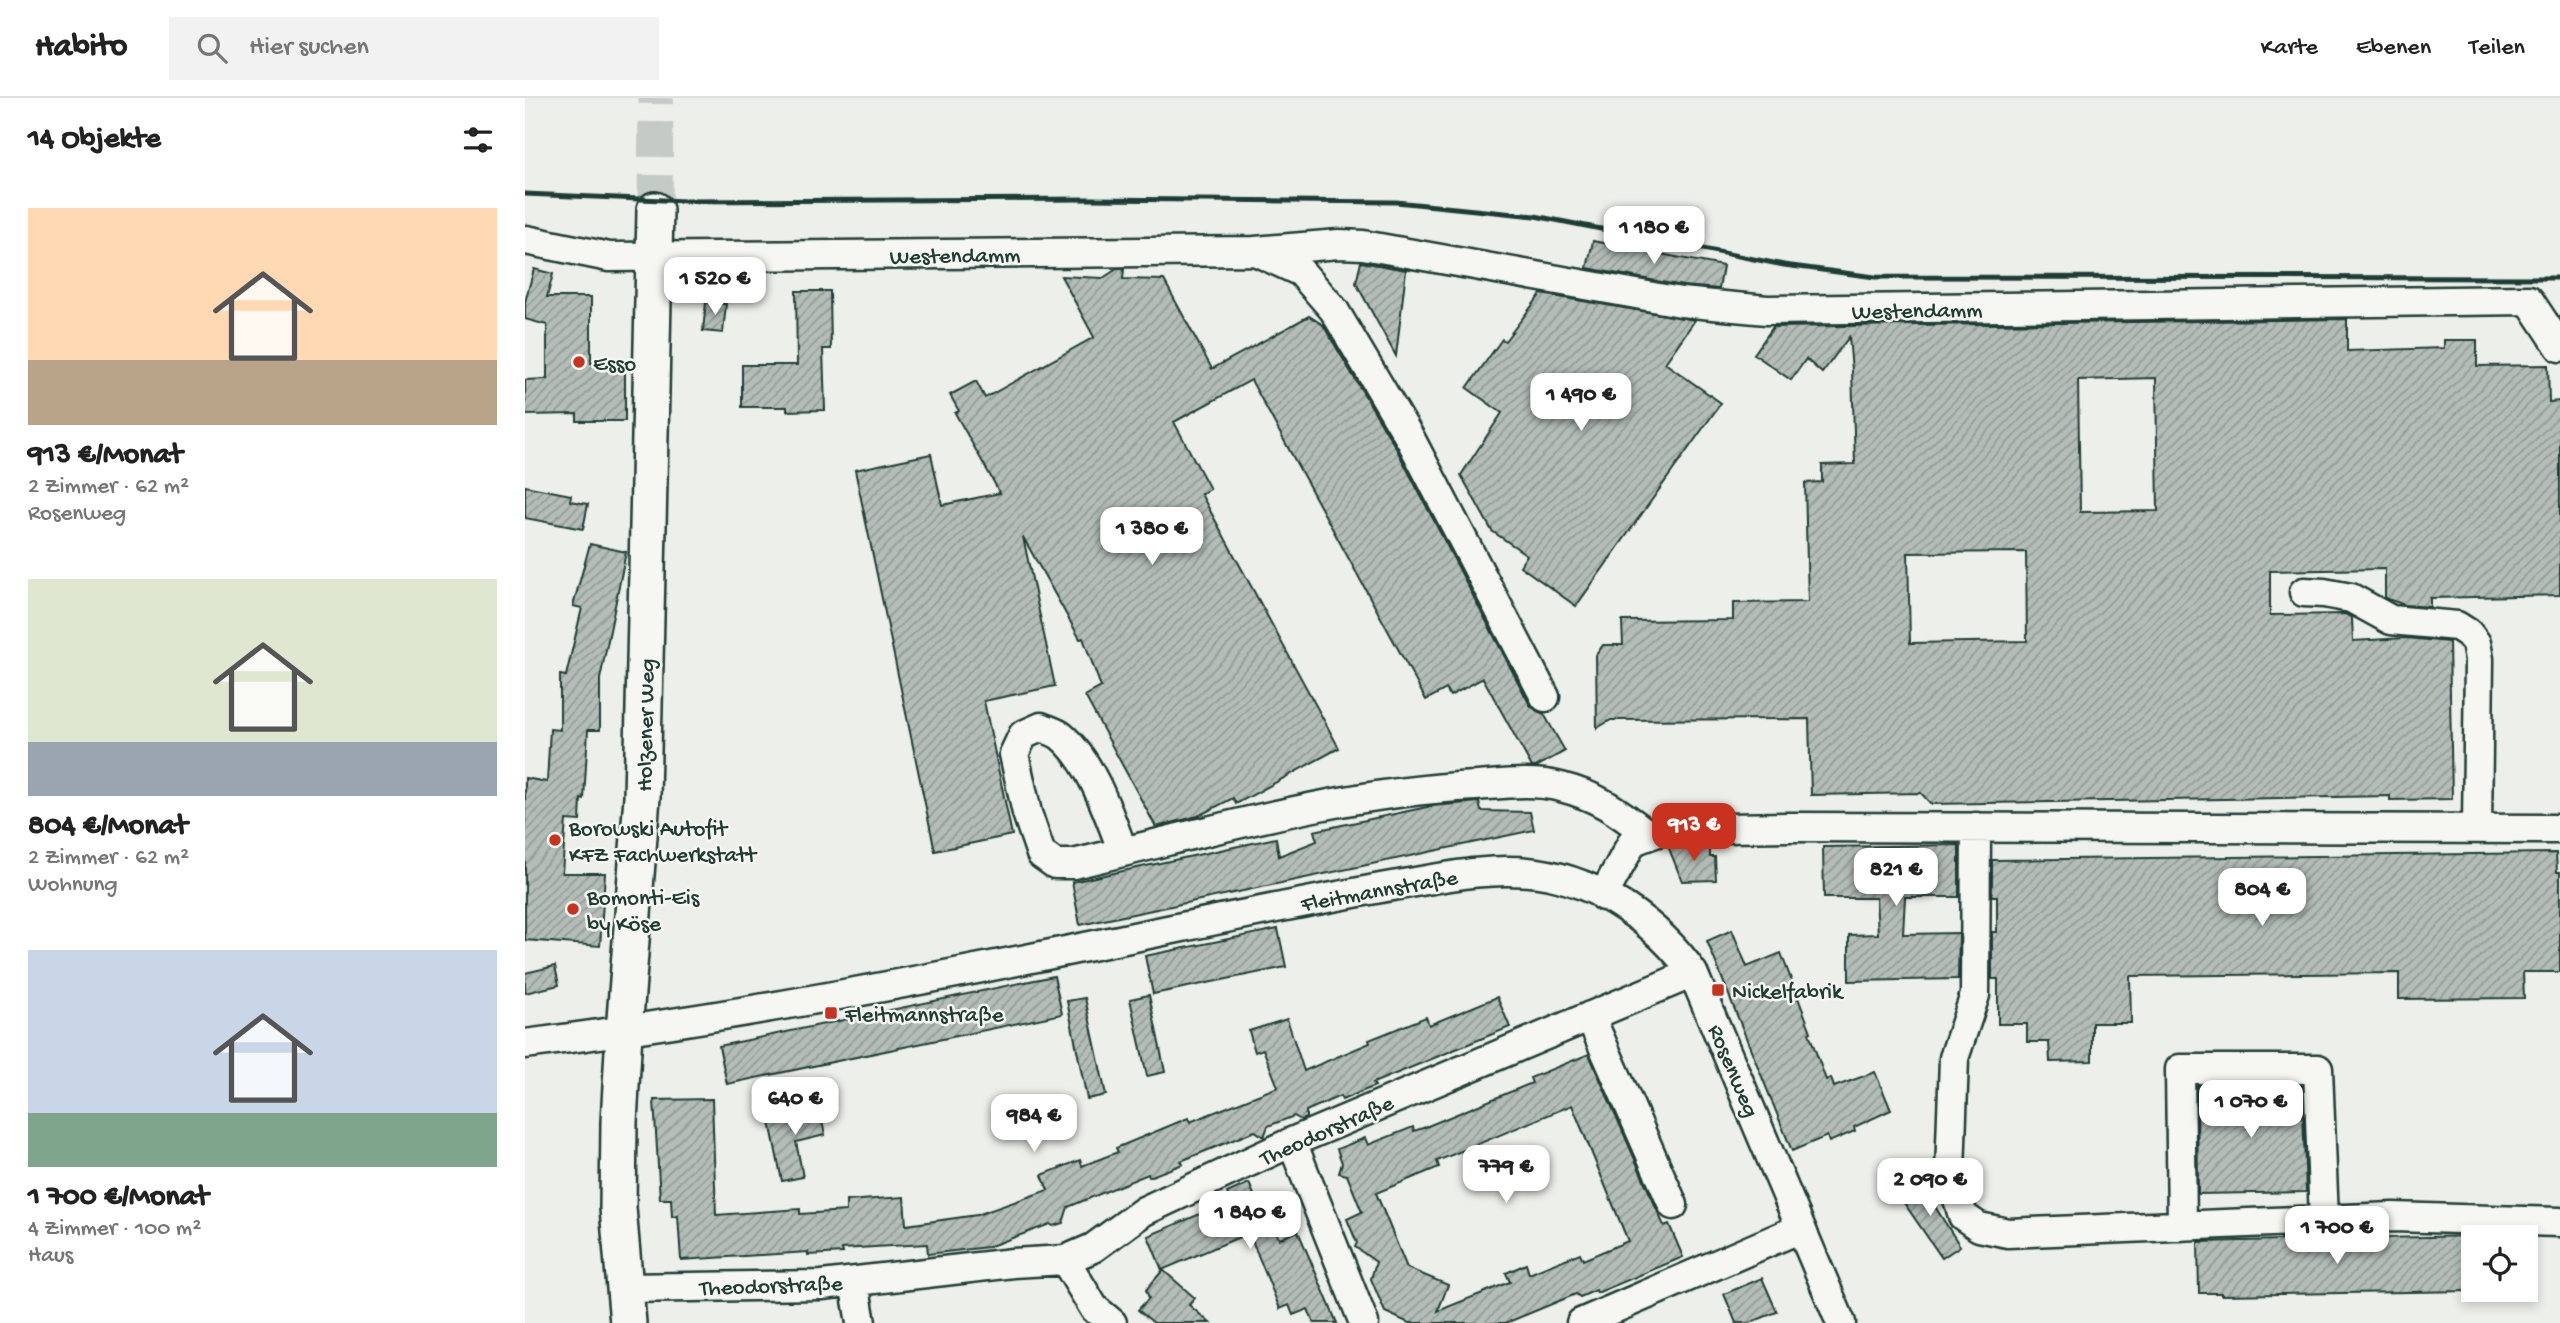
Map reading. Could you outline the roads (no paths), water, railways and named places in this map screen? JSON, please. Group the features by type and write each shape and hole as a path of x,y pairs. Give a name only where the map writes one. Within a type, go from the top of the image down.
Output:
{"main road":[{"name":"Holzener Weg","path":"628,1323 618,1208 619,1122 642,797 655,210"}],"street":[{"name":"Westendamm","path":"526,240 609,257 1255,251 1339,244 1363,245 1681,302 1767,310 2529,300 2560,347"},
{"name":"Westendamm","path":"1255,251 1301,272 1334,310 1411,440 1545,697"},
{"path":"2304,592 2351,598 2391,620 2457,626 2468,633 2476,643 2479,659 2477,829"},
{"path":"1123,852 1106,807 1081,758 1060,735 1041,727 1023,735 1014,754 1027,813 1041,854 1055,864 1073,864 1347,800 1421,788 1521,783 1559,787 1604,801 1649,835"},
{"path":"1976,827 1975,996 1954,1058 1950,1172 1963,1216 1979,1227 2008,1233 2393,1217 2560,1222"},
{"path":"1602,896 1633,841 1666,829 1679,828 2560,830"},
{"name":"Fleitmannstraße","path":"525,1044 624,1032 842,994 1292,904 1481,871 1516,871"},
{"name":"Rosenweg","path":"1516,871 1569,880 1617,902 1653,928 1677,950 1693,973 1841,1323"},
{"name":"Theodorstraße","path":"624,1288 822,1285 1013,1263 1065,1260 1093,1248 1144,1211 1292,1142 1693,973"},
{"path":"1590,1016 1673,1205"},
{"path":"2182,1226 2180,1069 2318,1069 2324,1220"},
{"path":"1292,1142 1364,1323"},
{"path":"1581,1323 1801,1228"},
{"path":"1065,1260 1094,1308 1112,1323"},
{"path":"854,1282 861,1323"}],"tunnel":[{"path":"655,210 656,98"}],"railway":[{"path":"525,194 686,201 1090,199 1396,202 1535,216 1784,265 1875,277 2560,278"}],"place":[{"name":"Esso","path":"579,362"},
{"name":"Borowski Autofit KFZ Fachwerkstatt","path":"555,840"},
{"name":"Bomonti-Eis by Köse","path":"573,909"},
{"name":"Nickelfabrik","path":"1718,990"},
{"name":"Fleitmannstraße","path":"831,1013"}]}
